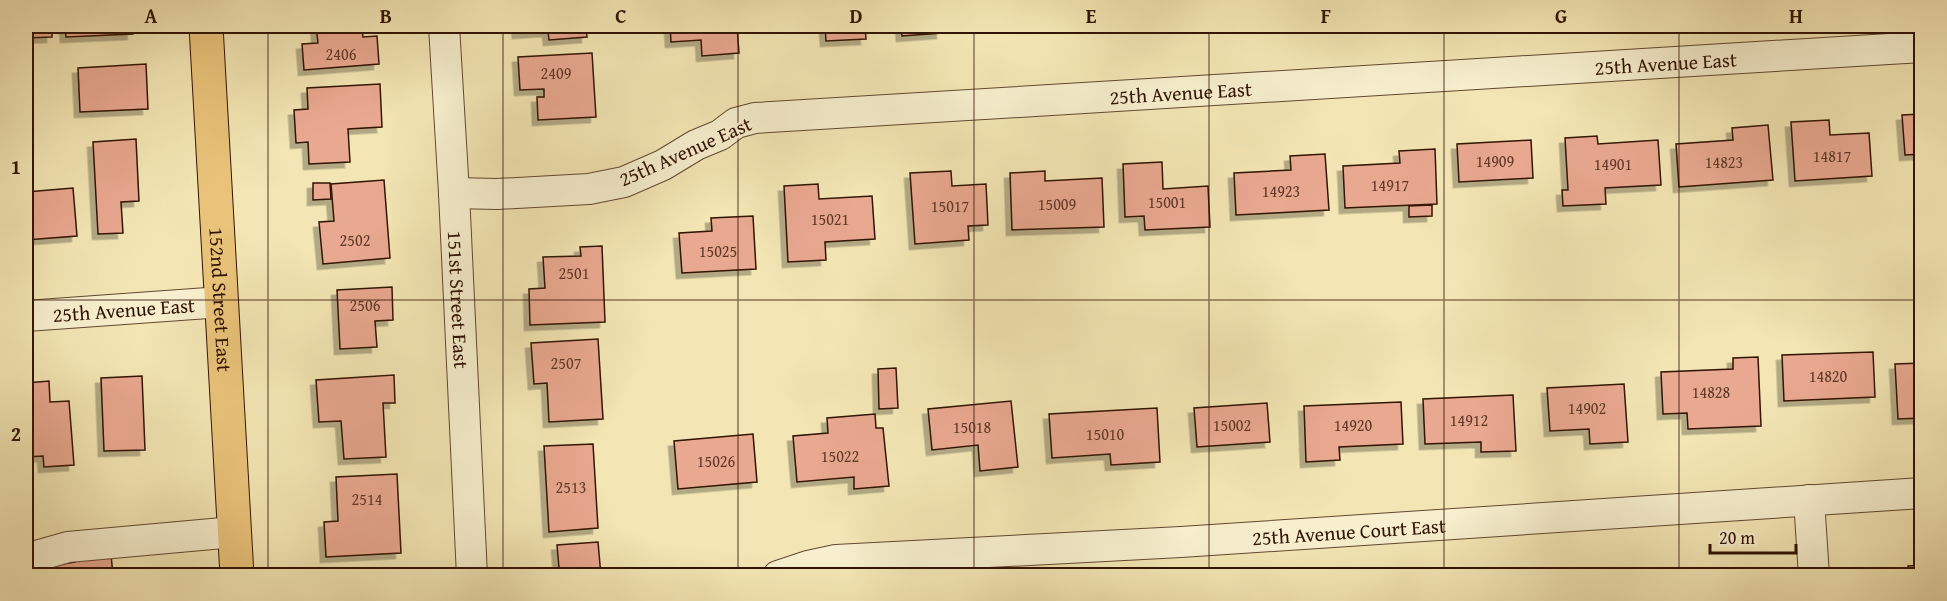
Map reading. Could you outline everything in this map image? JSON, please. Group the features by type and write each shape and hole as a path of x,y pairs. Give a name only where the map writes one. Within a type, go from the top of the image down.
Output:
{"main road":[{"name":"152nd Street East","path":"206,26 237,576"}],"street":[{"name":"151st Street East","path":"444,26 472,576"},
{"name":"25th Avenue East","path":"454,193 497,194 589,189 624,182 663,165 696,145 720,135 736,123 755,118 1922,47"},
{"name":"25th Avenue East","path":"26,316 222,302"},
{"name":"25th Avenue Court East","path":"778,576 836,560 1181,542 1922,493"},
{"path":"1809,500 1814,576"},
{"path":"26,559 68,547 234,532"}],"building":[{"path":"26,26 52,26 52,37 26,38"},
{"path":"65,26 132,26 133,34 66,37"},
{"path":"316,26 362,26 363,37 377,36 379,64 304,70 302,44 318,43"},
{"path":"517,26 586,26 587,37 549,40 548,31 518,33"},
{"path":"670,26 737,26 739,53 702,56 701,40 671,42"},
{"path":"825,26 865,26 866,39 826,41"},
{"path":"901,26 941,26 942,33 902,36"},
{"path":"592,53 596,117 538,120 537,97 544,97 544,89 520,90 518,57"},
{"path":"146,64 148,109 80,112 78,68"},
{"path":"380,84 382,127 348,129 350,162 309,164 308,142 296,143 294,110 308,109 307,88"},
{"path":"1922,114 1922,154 1905,155 1902,115"},
{"path":"1829,120 1830,135 1869,133 1872,176 1795,181 1791,122"},
{"path":"1768,125 1773,180 1679,187 1676,144 1733,140 1732,128"},
{"path":"1597,136 1598,144 1658,140 1661,185 1605,188 1606,204 1563,206 1562,190 1568,190 1565,138"},
{"path":"136,139 139,201 121,202 123,233 98,234 93,142"},
{"path":"1531,140 1533,178 1459,182 1457,144"},
{"path":"1435,149 1437,204 1345,208 1343,166 1400,163 1399,151"},
{"path":"1325,154 1329,210 1236,215 1234,173 1291,170 1290,156"},
{"path":"1162,162 1163,189 1208,186 1210,227 1145,230 1144,216 1125,217 1123,164"},
{"path":"951,171 952,186 986,184 988,225 968,226 969,240 915,244 910,173"},
{"path":"1045,171 1045,181 1102,178 1104,227 1012,230 1010,173"},
{"path":"384,180 390,258 323,264 319,222 334,221 331,184"},
{"path":"313,183 330,183 331,199 313,200"},
{"path":"818,184 819,199 872,196 875,239 825,242 826,260 788,262 784,186"},
{"path":"73,188 77,236 26,240 26,192"},
{"path":"1432,205 1432,216 1409,217 1409,206"},
{"path":"753,216 756,269 682,273 679,233 712,231 711,218"},
{"path":"602,246 605,322 530,325 529,289 545,288 543,257 581,256 580,247"},
{"path":"392,287 393,320 375,321 377,347 340,349 337,290"},
{"path":"598,339 603,419 549,422 547,383 534,384 531,343"},
{"path":"1873,352 1875,397 1784,401 1782,355"},
{"path":"1758,357 1761,426 1688,429 1687,413 1663,414 1661,372 1733,369 1733,358"},
{"path":"1922,363 1922,418 1898,419 1895,364"},
{"path":"896,368 898,408 879,409 878,369"},
{"path":"394,375 395,403 383,403 386,457 344,459 341,421 319,422 316,380"},
{"path":"142,376 145,450 104,451 101,378"},
{"path":"49,381 50,402 69,401 74,465 44,467 43,456 26,457 26,383"},
{"path":"1624,384 1628,442 1590,444 1589,429 1550,431 1547,388"},
{"path":"1513,395 1516,451 1481,452 1481,442 1425,444 1423,399"},
{"path":"1011,401 1018,467 980,471 978,445 932,450 928,409"},
{"path":"1401,402 1403,444 1339,447 1340,460 1306,462 1304,406"},
{"path":"1267,403 1270,442 1197,447 1194,408"},
{"path":"1157,408 1160,462 1111,465 1110,454 1052,458 1049,414"},
{"path":"875,414 876,428 883,428 889,486 854,489 854,477 797,482 793,436 828,433 827,418"},
{"path":"753,434 757,482 678,489 674,441"},
{"path":"593,444 598,528 549,532 544,446"},
{"path":"397,474 401,553 326,557 324,522 338,521 336,477"},
{"path":"598,542 601,576 548,576 547,569 559,568 557,545"},
{"path":"111,554 113,576 49,576 48,566 75,562 75,558"},
{"path":"1922,565 1922,576 1909,576 1908,566"}]}
